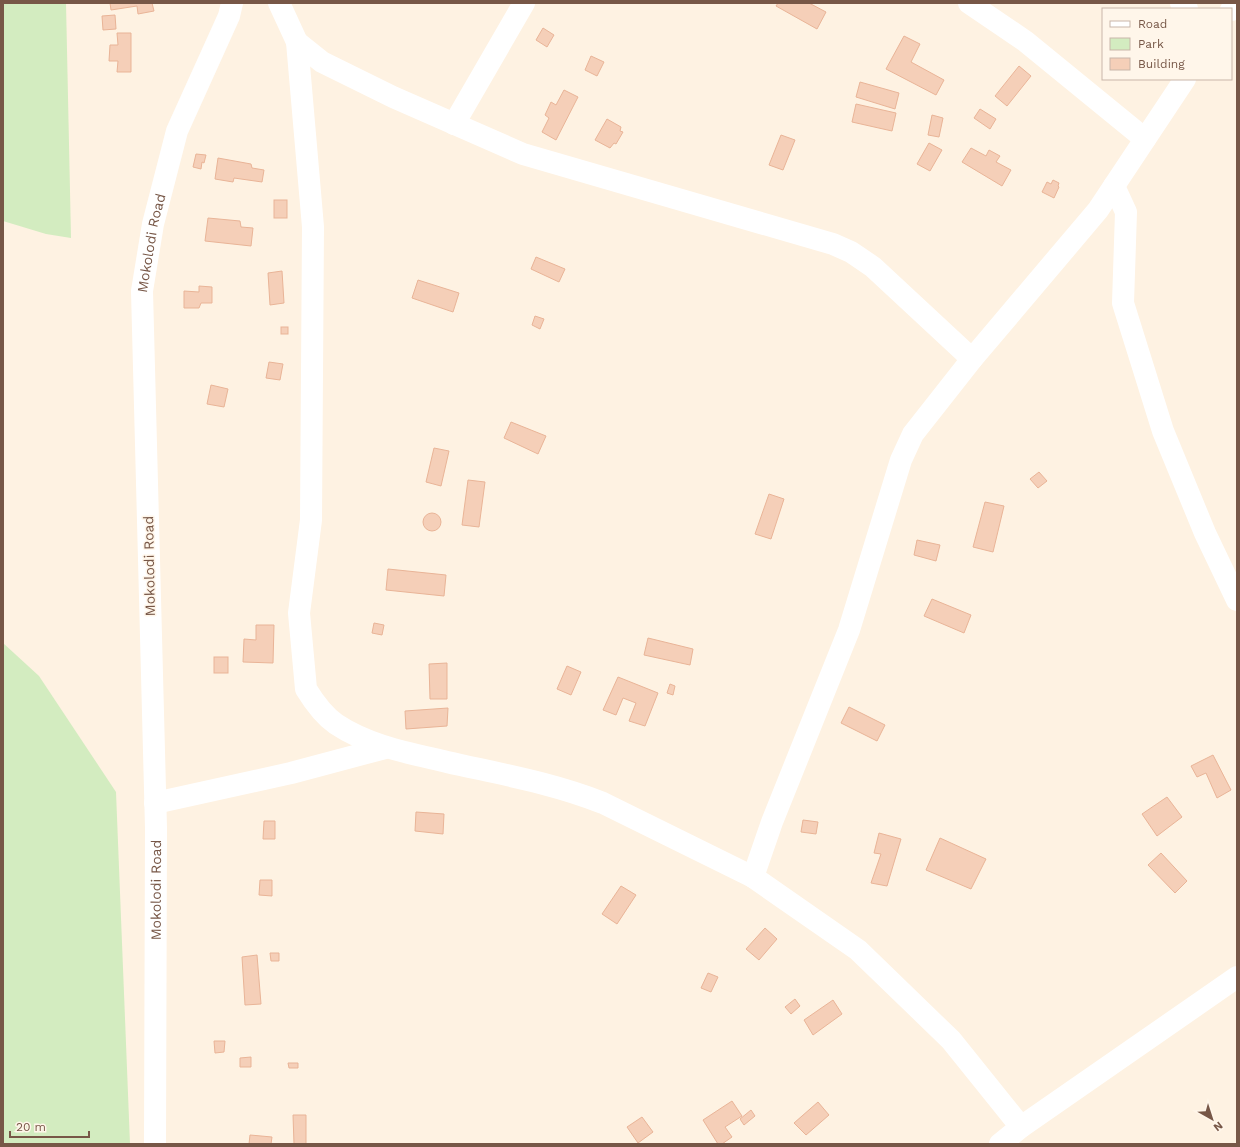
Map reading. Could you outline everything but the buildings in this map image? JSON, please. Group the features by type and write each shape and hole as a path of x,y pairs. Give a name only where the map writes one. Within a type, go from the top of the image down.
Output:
{"street":[{"name":"Mokolodi Road","path":"155,1144 156,828 142,291 153,224 177,131 229,16 232,3"},
{"path":"279,3 297,42 313,227 311,520 299,613 306,689 312,700 328,718 336,724 385,748 549,785 578,793 604,803 753,877 858,950 874,964 951,1040 1020,1127"},
{"path":"454,124 524,3"},
{"path":"969,3 1025,41 1145,139"},
{"path":"297,42 322,62 393,98 523,154 833,244 851,252 873,267 972,359"},
{"path":"753,877 772,822 849,630 901,460 913,434 972,359 1098,210 1184,80"},
{"path":"1114,186 1126,212 1123,303 1163,431 1205,533 1237,600"},
{"path":"155,803 291,773 385,748"},
{"path":"1000,1144 1020,1127 1237,978"}],"green space":[{"path":"3,3 66,3 71,238 46,234 3,221"},
{"path":"3,643 39,676 116,792 130,1144 3,1144"}]}
